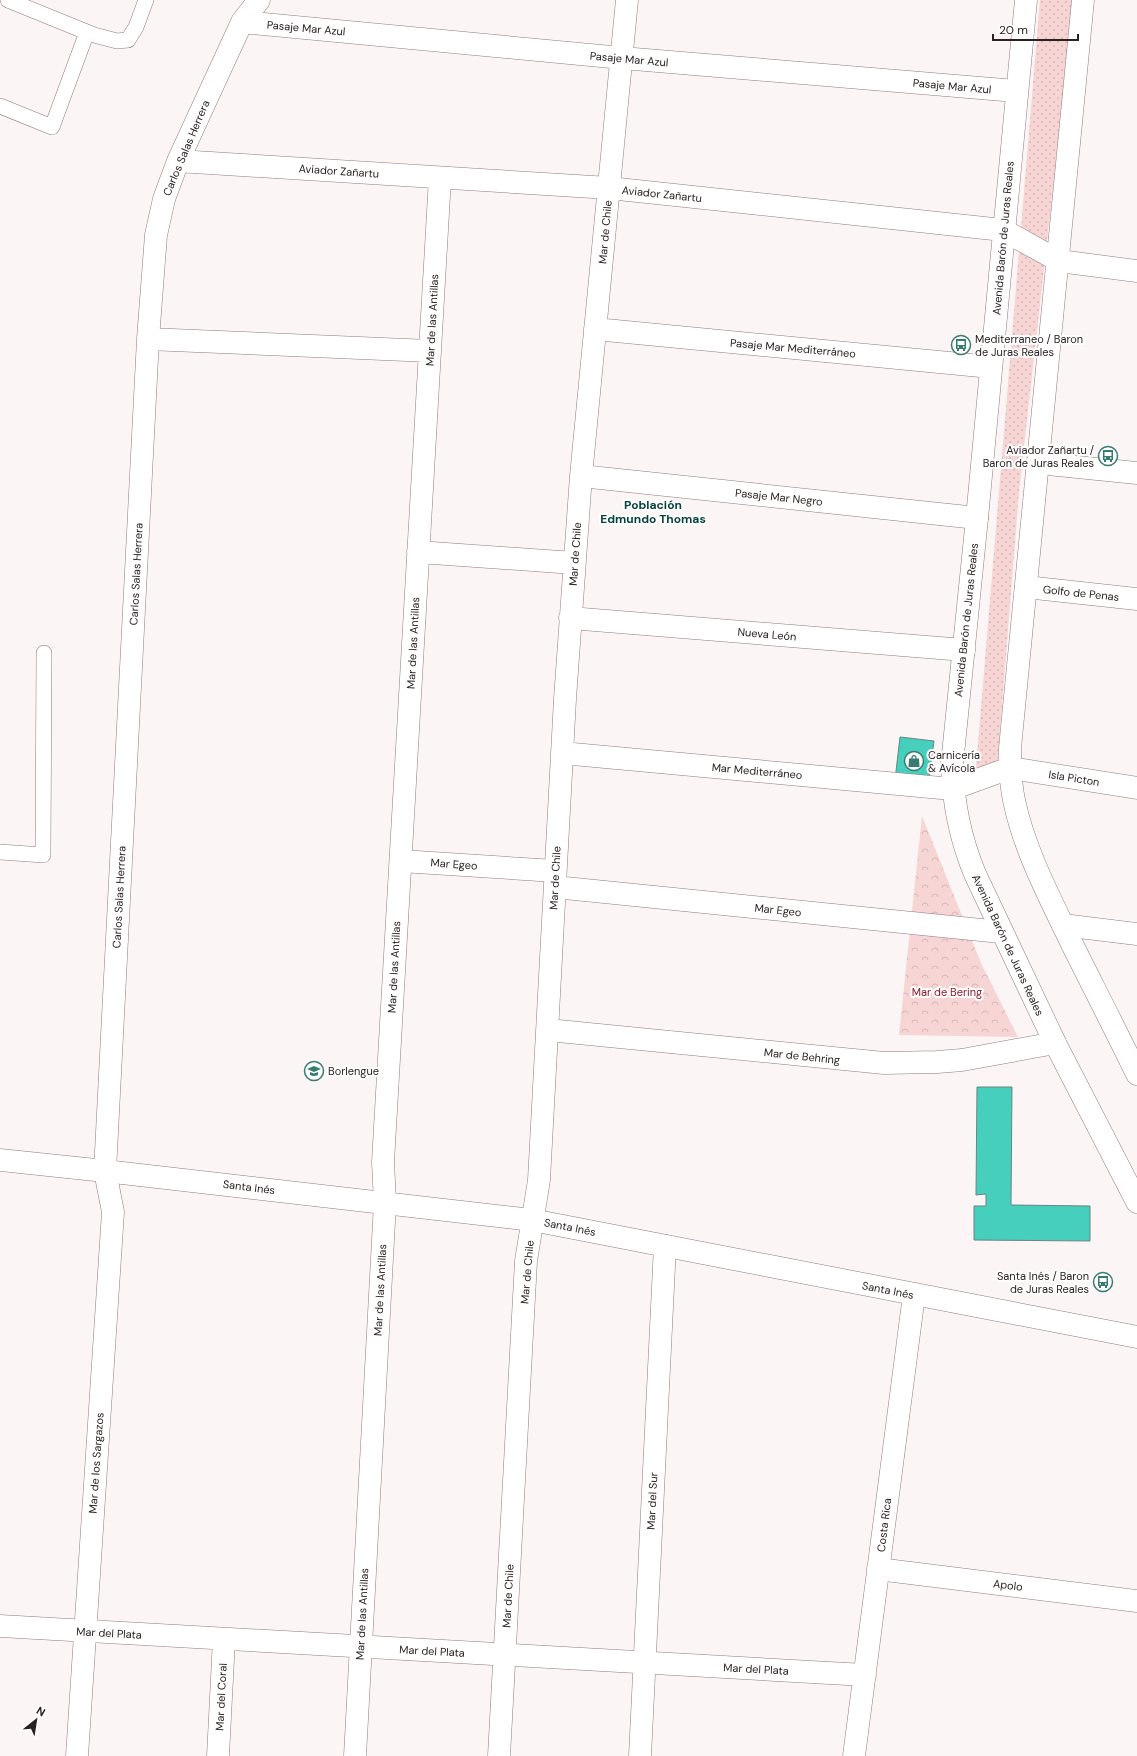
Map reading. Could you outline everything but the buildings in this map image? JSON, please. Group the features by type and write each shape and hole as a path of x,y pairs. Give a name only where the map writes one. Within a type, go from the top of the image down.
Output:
{"street":[{"name":"Carlos Salas Herrera","path":"105,1171 148,339 156,235 164,199 178,161 242,22 259,0"},
{"name":"Mar de Chile","path":"499,1756 526,1261 539,1180 562,753 574,563 595,329 628,0"},
{"name":"Avenida Barón de Juras Reales","path":"1026,0 952,764 952,789 959,827 966,853 1001,932 1055,1043 1137,1202"},
{"path":"1083,0 1059,261 1010,748 1010,768 1013,798 1020,827 1028,849 1063,925 1137,1074"},
{"name":"Pasaje Mar Azul","path":"242,22 622,58 1016,91"},
{"name":"Aviador Zañartu","path":"178,161 609,188 1003,230 1059,261 1137,271"},
{"name":"Mar de las Antillas","path":"354,1756 385,1203 383,1162 440,178"},
{"name":"Pasaje Mar Mediterráneo","path":"595,329 991,367"},
{"path":"148,339 430,351"},
{"path":"1038,463 1137,473"},
{"name":"Pasaje Mar Negro","path":"581,476 977,518"},
{"path":"418,552 574,563"},
{"name":"Golfo de Penas","path":"1026,587 1137,599"},
{"name":"Nueva León","path":"570,618 964,650"},
{"name":"Mar Mediterráneo","path":"562,753 952,789"},
{"path":"952,789 1010,768"},
{"name":"Isla Picton","path":"1010,768 1137,788"},
{"name":"Mar Egeo","path":"401,860 1001,932"},
{"path":"1063,925 1137,934"},
{"name":"Mar de Behring","path":"548,1030 884,1063 962,1060 1055,1043"},
{"name":"Santa Inés","path":"0,1160 532,1220 914,1295 1136,1336"},
{"name":"Mar de los Sargazos","path":"77,1756 113,1212 105,1171"},
{"name":"Mar del Sur","path":"640,1756 665,1246"},
{"name":"Costa Rica","path":"854,1756 914,1295"},
{"name":"Apolo","path":"878,1569 1137,1601"},
{"name":"Mar del Plata","path":"0,1626 865,1675"},
{"name":"Mar del Coral","path":"218,1756 224,1639"}],"lane":[{"path":"8,0 87,32 117,41 128,40 136,27 146,0"},
{"path":"0,106 52,127 87,32"},
{"path":"0,852 43,855 44,653"}],"green space":[{"path":"1040,0 1072,0 1066,71 1019,492 997,768 976,768"},
{"name":"Mar de Bering","path":"922,816 981,963 1018,1037 899,1035"}],"place":[{"name":"Mediterraneo / Baron de Juras Reales","path":"961,345"},
{"name":"Aviador Zañartu / Baron de Juras Reales","path":"1108,456"},
{"name":"Carnicería & Avícola","path":"914,761"},
{"name":"Borlengue","path":"314,1071"},
{"name":"Santa Inés / Baron de Juras Reales","path":"1103,1282"}],"district":[{"name":"Población Edmundo Thomas","path":"653,512"}]}
